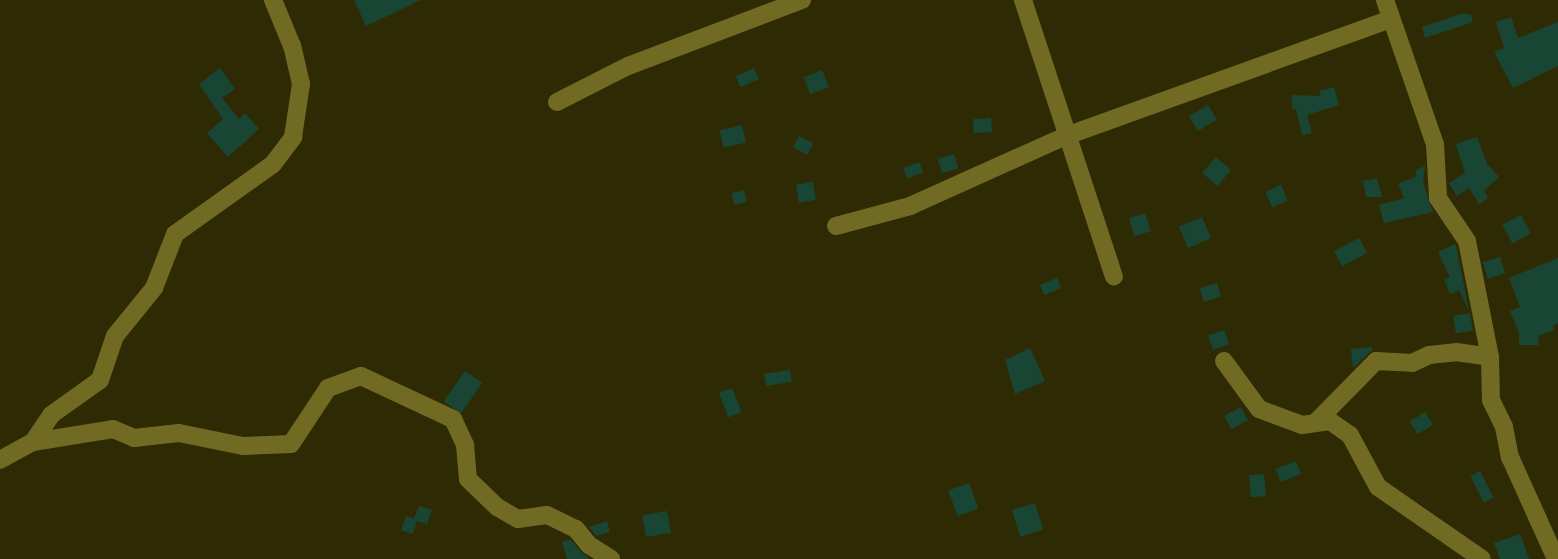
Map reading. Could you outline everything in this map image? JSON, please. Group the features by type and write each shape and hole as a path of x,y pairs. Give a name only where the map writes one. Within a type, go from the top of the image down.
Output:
{"street":[{"path":"33,442 51,415 100,380 115,336 154,288 175,234 273,164 293,137 301,84 292,46 273,0"},
{"path":"557,102 628,66 802,0"},
{"path":"1023,0 1065,136 1114,276"},
{"path":"1385,0 1436,144 1438,198 1467,241 1490,357 1491,400 1504,428 1510,457 1556,559"},
{"path":"836,226 910,206 1065,136 1391,19"},
{"path":"1315,423 1376,361 1412,363 1429,355 1456,352 1490,357"},
{"path":"1224,361 1259,409 1302,425 1330,421 1350,435 1378,487 1482,559"},
{"path":"0,460 33,442 113,429 134,438 179,433 243,446 291,444 328,388 361,376 453,419 465,445 468,479 497,507 518,519 547,515 576,529 589,545 611,559"}],"building":[{"path":"354,0 421,0 366,26"},
{"path":"1464,13 1471,15 1473,22 1425,38 1422,27"},
{"path":"1511,17 1518,38 1558,22 1558,66 1513,88 1494,52 1504,48 1496,22"},
{"path":"220,68 235,89 222,98 239,119 245,113 259,129 228,157 207,133 223,119 199,84"},
{"path":"754,68 759,79 741,87 736,76"},
{"path":"822,70 829,87 810,94 803,77"},
{"path":"1334,87 1339,105 1307,115 1312,133 1302,135 1296,109 1292,109 1292,95 1321,96 1319,91"},
{"path":"1208,105 1217,120 1198,131 1189,116"},
{"path":"991,118 992,132 974,133 973,119"},
{"path":"742,125 746,143 724,148 720,130"},
{"path":"799,136 813,143 807,155 793,148"},
{"path":"1477,137 1487,164 1499,177 1484,191 1488,198 1479,204 1469,188 1457,196 1449,183 1465,173 1456,144"},
{"path":"954,154 958,168 942,173 938,159"},
{"path":"1216,157 1231,170 1217,186 1202,173"},
{"path":"919,162 923,172 907,179 903,168"},
{"path":"1425,166 1423,182 1433,212 1384,223 1379,205 1404,198 1398,184 1417,176 1415,171"},
{"path":"1377,178 1382,197 1366,197 1363,181"},
{"path":"813,182 816,200 799,202 796,185"},
{"path":"1281,185 1288,201 1272,207 1265,192"},
{"path":"744,190 747,202 734,205 731,193"},
{"path":"1145,213 1151,231 1135,236 1129,218"},
{"path":"1521,215 1531,234 1512,243 1502,225"},
{"path":"1202,217 1211,238 1188,248 1179,227"},
{"path":"1359,238 1367,253 1342,266 1334,251"},
{"path":"1455,244 1469,311 1459,290 1450,294 1444,279 1450,277 1438,252"},
{"path":"1500,257 1505,273 1488,279 1483,262"},
{"path":"1558,258 1558,323 1553,326 1554,330 1538,336 1539,345 1519,345 1519,332 1510,311 1520,307 1509,278"},
{"path":"1057,278 1061,288 1044,295 1040,285"},
{"path":"1217,283 1221,296 1204,302 1200,288"},
{"path":"1470,313 1473,331 1456,333 1453,316"},
{"path":"1224,330 1229,344 1213,350 1208,336"},
{"path":"1372,347 1372,350 1353,368 1351,349"},
{"path":"1030,348 1045,381 1015,394 1005,360"},
{"path":"790,370 792,382 766,386 764,374"},
{"path":"465,371 482,383 461,413 444,401"},
{"path":"732,388 741,412 728,417 719,393"},
{"path":"1241,407 1248,420 1231,429 1224,416"},
{"path":"1425,412 1433,425 1418,434 1410,422"},
{"path":"1296,461 1301,474 1280,482 1275,469"},
{"path":"1480,471 1494,498 1484,503 1470,476"},
{"path":"1264,474 1266,496 1251,497 1249,475"},
{"path":"969,483 978,508 958,516 948,491"},
{"path":"1035,503 1043,530 1020,537 1012,510"},
{"path":"419,506 432,510 427,524 417,521 413,534 401,530 406,516 414,519"},
{"path":"667,511 671,533 646,537 642,515"},
{"path":"607,521 610,532 596,536 589,527"},
{"path":"1520,534 1529,559 1500,559 1494,543"},
{"path":"570,539 590,559 567,559 562,542"}]}
